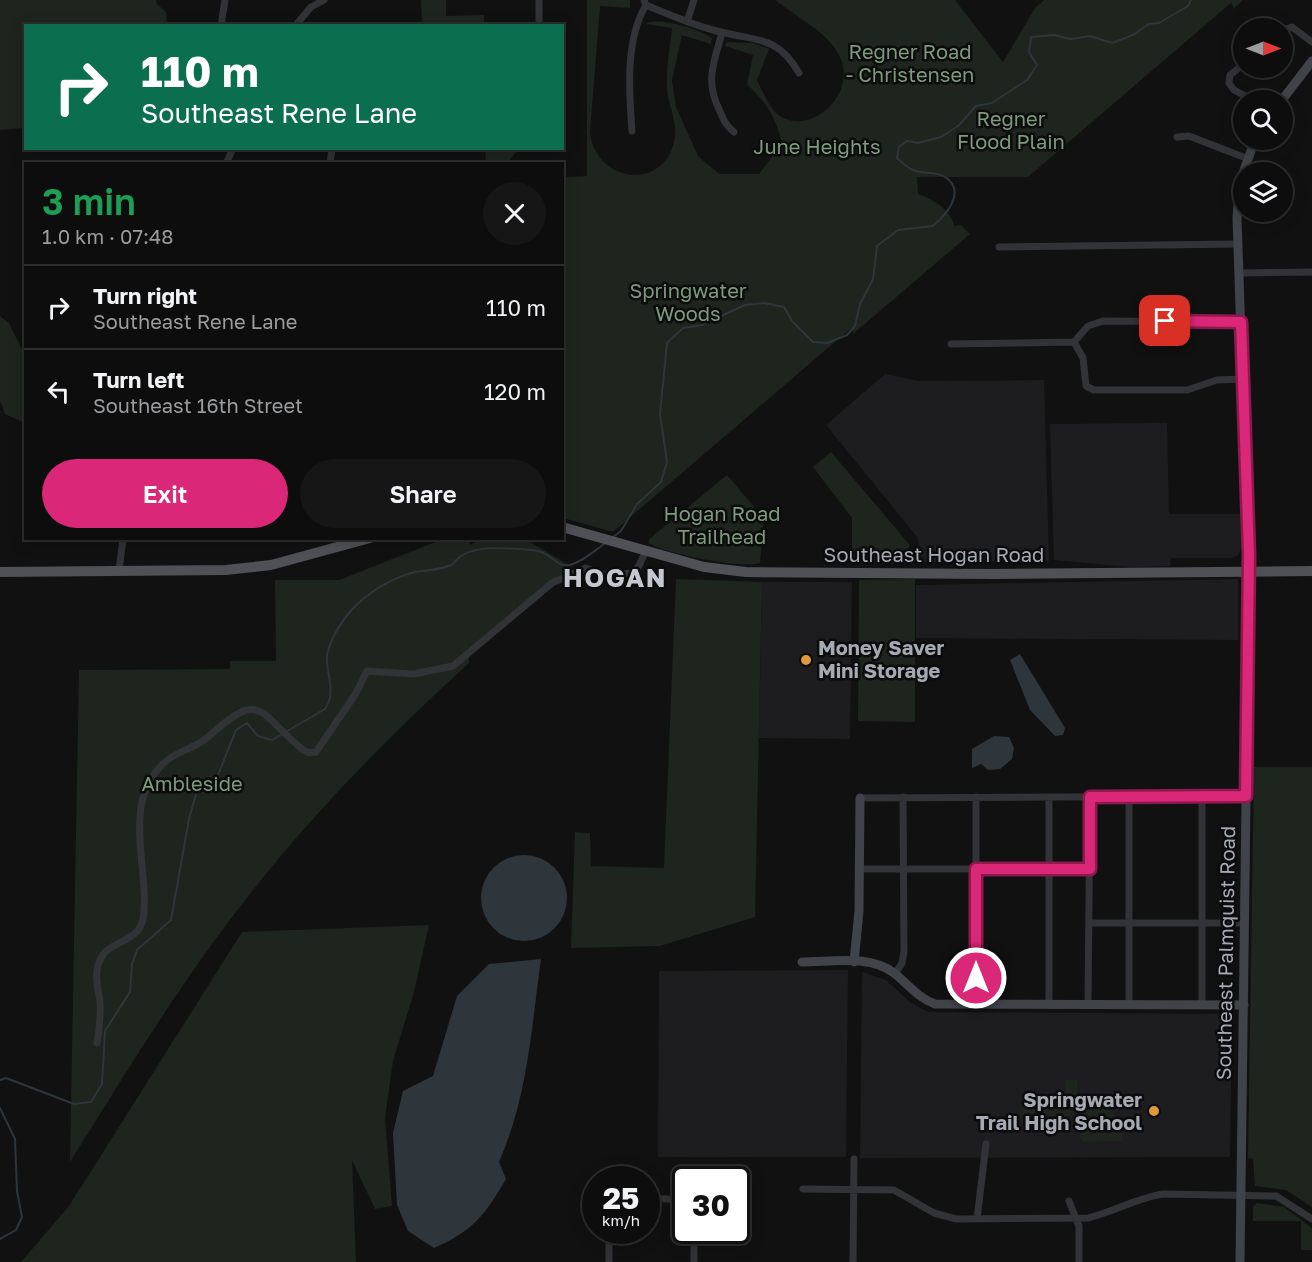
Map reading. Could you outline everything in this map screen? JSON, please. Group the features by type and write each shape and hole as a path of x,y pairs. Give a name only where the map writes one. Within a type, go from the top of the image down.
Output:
{"main road":[{"name":"Southeast Hogan Road","path":"564,528 705,567 758,573 994,574 1312,571"},
{"path":"0,572 250,568 362,540"}],"street":[{"path":"221,24 225,0"},
{"path":"297,24 311,7 324,0"},
{"path":"539,0 539,24"},
{"path":"687,22 694,0"},
{"path":"632,131 629,96 633,50 645,2 687,22 722,33 765,40 784,52 799,73"},
{"path":"1293,28 1312,42"},
{"path":"722,33 710,74 710,88 727,127 734,132"},
{"path":"1290,90 1312,61"},
{"path":"1233,73 1230,75 1229,83 1234,90"},
{"path":"1178,137 1189,136 1246,158"},
{"name":"Southeast Palmquist Road","path":"1240,1262 1249,572 1238,244 1239,191 1250,150"},
{"path":"999,247 1238,244"},
{"path":"1239,273 1312,272"},
{"path":"951,344 1074,342 1088,326 1103,321 1241,322"},
{"path":"1074,342 1083,358 1086,386 1094,390 1187,390 1216,380 1243,379"},
{"path":"119,571 123,540"},
{"path":"97,1043 100,1021 97,967 106,951 134,935 141,928 144,905 140,854 140,809 147,788 160,767 171,757 194,748 232,715 245,709 260,712 296,745 309,753 316,752 368,670 414,674 450,668 552,583 586,568 606,575 632,573 639,566 646,550"},
{"path":"1129,796 1129,1005"},
{"path":"1202,796 1202,1005"},
{"path":"854,962 860,869 860,798 1246,796"},
{"path":"895,974 903,957 903,797"},
{"path":"976,797 976,1004"},
{"path":"1049,1005 1050,797"},
{"path":"1088,1005 1090,797"},
{"path":"860,869 1090,869"},
{"path":"1089,923 1245,923"},
{"path":"802,962 875,963 895,974 927,1001 942,1004 1244,1005"},
{"path":"977,1219 986,1144"},
{"path":"852,1262 854,1159"},
{"path":"803,1189 894,1190 934,1213 956,1219 1076,1219 1104,1214 1148,1196 1241,1194 1276,1196 1312,1219"},
{"path":"1069,1201 1079,1226 1078,1262"},
{"path":"609,1244 609,1262"},
{"path":"694,1244 694,1262"}],"shaded area":[{"path":"885,374 919,381 1044,380 1049,561 920,562 918,538 826,425"},
{"path":"1167,423 1169,514 1240,514 1241,550 1238,555 1232,558 1171,558 1170,566 1129,567 1054,560 1050,424"},
{"path":"1238,579 1238,640 916,638 916,585"},
{"name":"Money Saver Mini Storage","path":"762,582 852,582 850,739 759,738"},
{"path":"1020,654 1065,728 1063,735 1055,736 1030,710 1010,660"},
{"path":"994,736 1009,737 1014,748 1012,759 1000,769 988,770 981,764 972,768 972,749"},
{"path":"524,855 540,859 554,868 563,882 567,898 563,914 554,928 540,937 524,941 508,937 494,928 485,914 481,898 485,882 494,868 508,859"},
{"path":"541,959 522,1087 509,1137 499,1162 506,1179 477,1221 459,1235 434,1248 408,1231 397,1205 393,1133 403,1091 433,1076 457,996 489,964"},
{"path":"848,970 846,1157 658,1157 659,971"},
{"path":"862,972 886,980 911,1003 928,1012 1226,1014 1232,1021 1230,1157 860,1158"}],"green space":[{"path":"0,0 156,0 166,12 167,24 24,24 24,128 0,130"},
{"path":"421,0 446,0 446,16 484,15 484,24 422,24"},
{"path":"587,0 630,0 630,8 600,6 590,132 595,149 604,162 616,170 629,174 643,174 657,169 667,158 674,142 674,122 667,88 672,28 646,24 660,22 699,31 712,38 711,44 682,35 672,80 676,107 698,156 719,174 759,174 782,143 770,111 747,85 753,55 725,46 727,42 753,43 769,49 757,80 773,110 789,120 803,121 817,116 829,107 838,95 843,81 843,66 836,50 816,29 775,0 955,0 1003,62 1035,8 1044,0 1243,0 1233,9 1232,2 1028,177 917,177 918,194 940,206 949,215 954,226 961,225 970,234 853,334 853,327 850,329 613,532 564,518 564,177 587,176"},
{"path":"485,150 517,150 508,162 486,162"},
{"path":"0,316 9,323 24,354 24,423 5,414 0,400"},
{"path":"831,452 909,544 909,564 852,564 852,518 813,467"},
{"name":"Hogan Road Trailhead","path":"727,475 757,510 757,519 764,519 760,563 737,564 704,559 671,552 649,543 649,539"},
{"name":"Ambleside","path":"440,540 469,540 470,545 479,540 527,540 572,567 469,655 469,663 355,774 275,863 225,926 179,992 70,1162 79,670 230,669 230,661 276,661 275,580 339,580"},
{"path":"676,579 762,582 755,917 660,946 571,948 575,832 590,833 591,866 664,868"},
{"path":"915,579 915,722 858,721 859,580"},
{"path":"1254,767 1312,767 1312,1207 1286,1190 1255,1186 1253,1159 1248,1158"},
{"path":"429,925 414,992 393,1061 385,1118 392,1206 375,1209 352,1160 356,1262 21,1262 69,1206 242,932"},
{"path":"1066,1080 1077,1080 1077,1106 1055,1106 1055,1094 1066,1093"},
{"path":"1080,1098 1097,1102 1110,1110 1119,1124 1123,1141 1083,1142 1080,1137"},
{"path":"1037,1099 1054,1099 1054,1107 1068,1107 1072,1113 1068,1117 1020,1115 1022,1108 1037,1107"},
{"path":"1257,1203 1284,1207 1312,1228 1312,1250 1301,1250 1301,1221 1253,1221 1253,1207"}],"waterway":[{"path":"613,537 621,531 637,504 661,482 667,462 660,414 667,343 683,328 702,325 745,305 764,303 784,307 792,321 813,342 827,343 847,335 855,326 860,304 873,279 877,246 898,230 933,226 948,211 954,198 955,191 948,179 941,175 908,168 897,158 899,147 907,141 918,143 941,137 958,126 976,106 992,103 1027,80 1037,65 1029,52 1031,37 1054,35 1071,39 1090,36 1112,43 1133,35 1149,24 1159,23 1188,6 1191,0"},
{"path":"0,1080 6,1078 74,1104 91,1102 102,1084 105,1031 130,992 132,964 137,950 171,920 189,819 196,794 204,784 218,775 236,730 247,723 258,736 272,740 325,709 331,690 327,663 330,645 345,617 362,600 382,586 404,575 447,567 468,552 496,548 533,550 544,553 561,564 569,565 578,562 604,544"},
{"path":"0,1108 15,1139 17,1191 22,1217 16,1230 0,1239"}],"place":[{"name":"Money Saver Mini Storage","path":"806,660"},
{"name":"Springwater Trail High School","path":"1154,1111"}],"district":[{"name":"HOGAN","path":"615,578"}],"route":[{"path":"976,978 976,869 1090,869 1090,797 1246,796 1249,555 1241,322 1165,321"}],"park label":[{"name":"Regner Road - Christensen","path":"910,64"},
{"name":"Regner Flood Plain","path":"1011,130"},
{"name":"June Heights","path":"817,147"},
{"name":"Springwater Woods","path":"688,302"}]}
